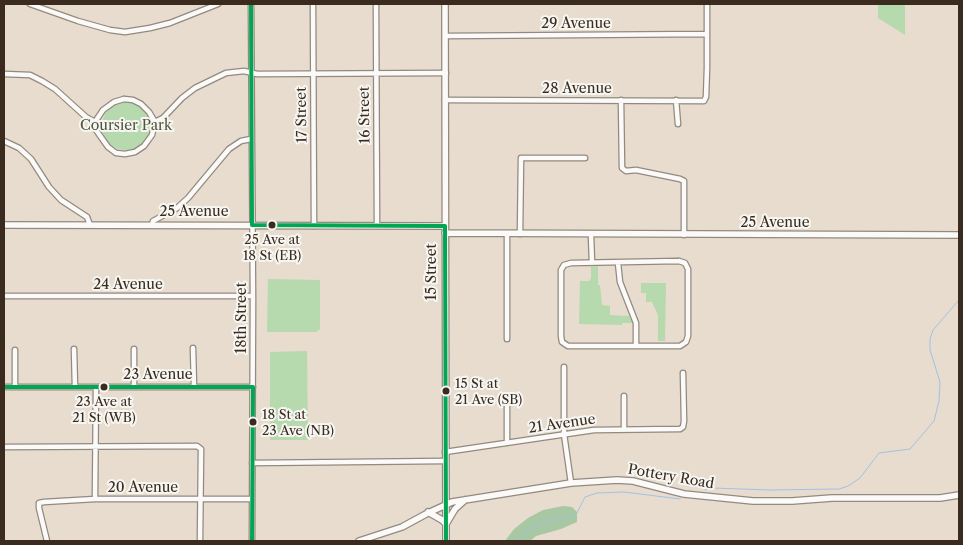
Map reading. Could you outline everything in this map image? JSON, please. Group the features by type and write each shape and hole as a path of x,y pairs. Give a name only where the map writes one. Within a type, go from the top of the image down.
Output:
{"street":[{"path":"30,4 78,21 125,32 163,25 218,4"},
{"name":"18th Street","path":"251,4 252,541"},
{"name":"17 Street","path":"314,4 314,226"},
{"name":"16 Street","path":"376,4 377,226"},
{"name":"15 Street","path":"445,4 446,541"},
{"path":"707,4 707,34"},
{"name":"29 Avenue","path":"446,36 707,34"},
{"name":"28 Avenue","path":"445,100 704,101 706,97 707,34"},
{"path":"155,122 163,118 182,98 195,88 226,73 244,71 251,73 446,73"},
{"path":"4,74 30,75 67,98 86,117 94,122 96,130 108,147 116,152 125,154 134,152 144,146 152,135 155,122 141,104 133,100 124,99 114,102 103,110 94,122"},
{"path":"620,100 622,168 626,171 636,170 684,181 684,235"},
{"path":"676,100 678,124"},
{"path":"152,225 153,221 177,208 188,198 229,149 241,141 251,139"},
{"path":"4,141 19,148 31,159 49,187 61,200 87,217 90,224"},
{"path":"520,234 521,158 584,158"},
{"name":"25 Avenue","path":"4,225 377,226 507,234 591,235 959,235"},
{"path":"507,234 507,339"},
{"path":"591,235 592,263"},
{"path":"679,261 685,263 688,270 688,336 686,342 680,346 568,346 562,342 561,270 564,265 571,262 592,263 679,261"},
{"path":"618,263 620,282 636,323 636,346"},
{"name":"24 Avenue","path":"4,296 253,296"},
{"path":"193,348 194,387"},
{"path":"74,349 75,387"},
{"path":"134,349 134,387"},
{"path":"15,350 15,387"},
{"path":"564,367 564,434 571,482"},
{"name":"21 Avenue","path":"445,452 594,430 680,429 683,427 683,373"},
{"name":"23 Avenue","path":"4,387 253,387"},
{"path":"95,499 96,387"},
{"path":"624,396 624,429"},
{"path":"507,397 507,443"},
{"path":"4,447 197,446 201,448 200,541"},
{"path":"252,463 445,461"},
{"name":"Pottery Road","path":"359,541 402,527 446,504 571,482 633,481 684,494 753,501 832,498 940,498 959,495"},
{"name":"20 Avenue","path":"47,541 39,503 95,499 252,499"},
{"path":"428,512 446,524 455,509 466,500"}],"green space":[{"path":"878,4 905,4 905,35 878,18"},
{"name":"Coursier Park","path":"121,102 131,102 143,109 150,121 150,131 143,143 131,150 121,150 113,146 106,139 102,131 102,121 106,113 113,106"},
{"path":"598,266 598,285 600,285 602,305 610,306 610,315 629,316 633,323 622,323 622,325 579,324 580,281 589,281 591,278 591,267"},
{"path":"268,279 320,280 320,329 316,332 267,332"},
{"path":"641,283 666,283 665,341 658,341 658,315 652,302 646,302 646,293 641,293"},
{"path":"307,351 308,440 270,440 270,352"},
{"path":"563,506 572,507 577,512 577,522 536,536 530,541 505,541 514,529 528,518 543,510"}],"waterway":[{"path":"705,490 712,488 771,490 839,489 848,486 860,478 879,453 910,449 934,421 939,401 940,382 930,350 930,339 933,330 959,300"},
{"path":"517,541 534,525 576,515 585,497 597,493 624,492 680,499"}],"transit line":[{"path":"251,4 252,225 445,226 446,541"},
{"path":"4,387 253,387 252,541"}],"place":[{"name":"25 Ave at 18 St (EB)","path":"272,225"},
{"name":"23 Ave at 21 St (WB)","path":"104,387"},
{"name":"15 St at 21 Ave (SB)","path":"446,391"},
{"name":"18 St at 23 Ave (NB)","path":"253,422"}]}
